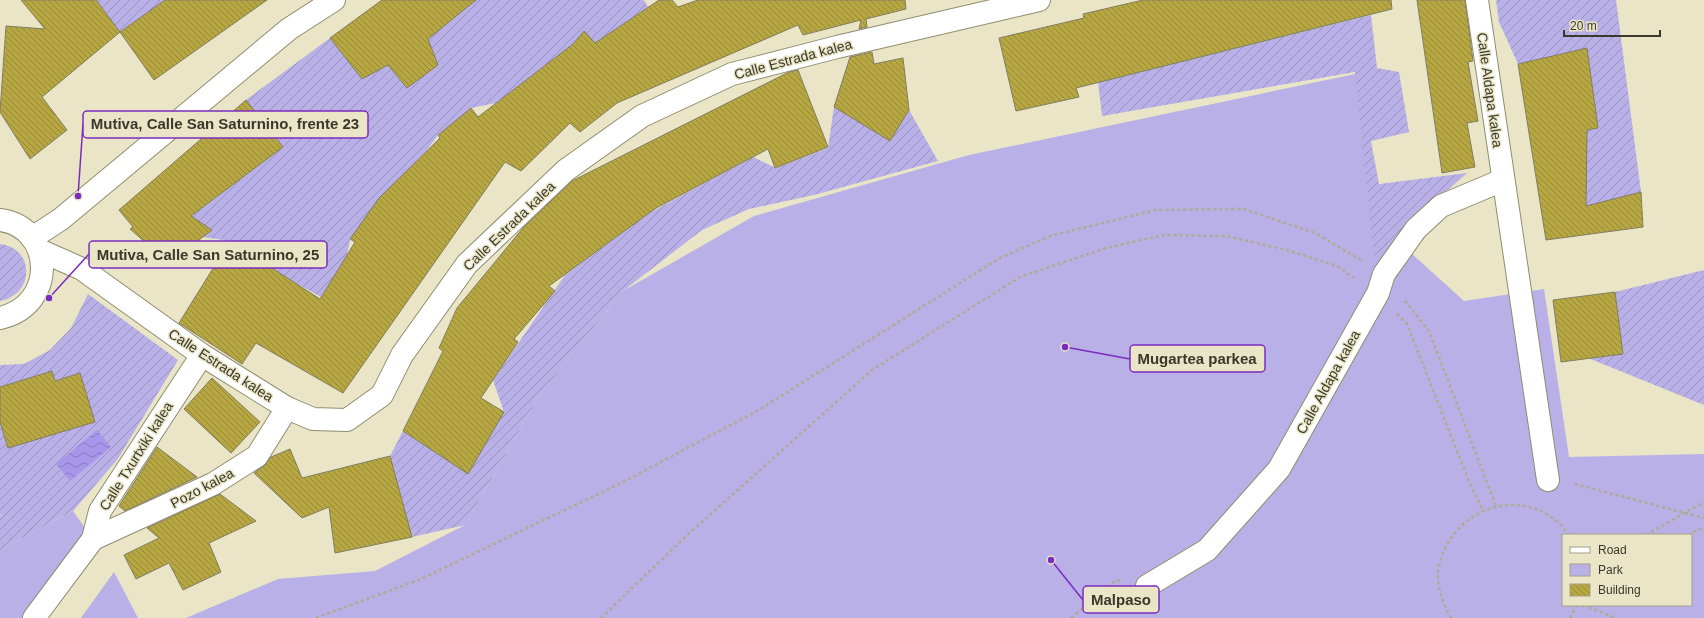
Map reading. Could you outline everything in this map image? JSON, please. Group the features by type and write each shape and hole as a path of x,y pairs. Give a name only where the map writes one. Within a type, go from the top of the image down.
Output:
{"street":[{"path":"0,318 12,315 25,307 35,295 41,281 42,265 35,244 61,219 289,29 334,0"},
{"name":"Calle Estrada kalea","path":"0,220 7,221 21,228 35,244 82,269 202,355 287,408 313,419 347,420 382,395 402,355 467,264 566,170 642,116 732,74 836,47 1039,0"},
{"name":"Calle Aldapa kalea","path":"1477,0 1548,480"},
{"name":"Calle Aldapa kalea","path":"1147,586 1208,550 1279,469 1381,284 1416,229 1441,206 1503,180"},
{"name":"Calle Txurtxiki kalea","path":"34,618 93,539 100,511 202,355"},
{"name":"Pozo kalea","path":"93,539 213,484 257,456 287,408"}],"path":[{"path":"316,618 421,579 623,482 758,410 998,259 1050,236 1155,210 1244,209 1315,233 1381,284 1429,331 1496,506"},
{"path":"601,618 685,537 872,370 1020,277 1106,248 1164,235 1226,236 1287,250 1337,266 1381,284 1407,324 1483,511"},
{"path":"1544,512 1548,480 1565,481 1683,514 1704,518"},
{"path":"1648,534 1704,502"},
{"path":"1451,618 1442,601 1438,576 1443,552 1455,531 1473,515 1496,506 1521,505 1544,512 1563,526 1568,534"},
{"path":"1690,534 1704,527"},
{"path":"1071,618 1116,580 1147,586"},
{"path":"1570,618 1576,606"},
{"path":"1586,606 1616,618"}],"green space":[{"path":"96,0 165,0 120,32"},
{"path":"476,0 644,0 648,7 595,43 583,32 573,44 496,103 471,108 438,135 427,150 394,184 350,239 347,255 321,297 294,282 230,241 203,237 189,218 283,147 246,100 330,38 362,79 388,65 407,88 438,65 428,39"},
{"path":"1496,0 1616,0 1641,192 1586,206 1561,135 1598,128 1587,48 1518,64 1499,22"},
{"path":"1371,15 1377,68 1399,72 1409,132 1371,141 1379,184 1467,173 1374,256 1355,72 1102,116 1098,82"},
{"path":"1360,73 1379,224 1464,301 1544,289 1569,457 1704,454 1704,618 186,618 278,579 375,571 465,525 541,393 623,291 754,216 969,155"},
{"path":"834,107 890,141 909,110 938,161 814,195 749,209 702,230 623,291 541,393 465,525 412,537 390,456 403,431 468,473 504,412 493,380 565,275 649,213 753,157 776,168 828,148"},
{"path":"0,244 11,247 20,254 25,262 26,271 25,281 20,290 11,297 0,301"},
{"path":"1704,270 1704,405 1588,358 1623,353 1615,292"},
{"path":"88,294 178,360 117,460 73,511 0,550 0,515 3,517 0,514 0,422 8,448 80,373 55,381 52,371 0,387 0,365 24,364 50,350 71,328"},
{"path":"73,511 93,539 34,618 0,618 0,550"},
{"path":"114,572 138,618 81,618"}],"water":[{"path":"97,430 111,447 70,481 56,464"}],"building":[{"path":"21,0 96,0 120,32 42,97 67,130 30,159 0,112 6,26 45,29"},
{"path":"165,0 267,0 154,80 120,32"},
{"path":"382,0 476,0 428,39 438,65 407,88 388,65 362,79 330,38"},
{"path":"659,0 672,0 678,7 698,0 905,0 906,9 866,19 867,27 859,29 861,20 803,35 798,25 617,103 580,132 570,123 521,171 505,162 343,393 256,343 242,364 179,323 230,241 320,299 355,242 350,239 379,198 440,138 438,135 471,108 478,117 573,44 584,31 595,43"},
{"path":"1143,0 1391,0 1392,9 1076,88 1079,97 1016,111 999,38 1084,18 1083,14"},
{"path":"1417,0 1465,0 1473,61 1468,62 1478,121 1467,123 1475,167 1442,173"},
{"path":"1587,48 1598,128 1587,130 1586,206 1641,192 1643,227 1546,240 1518,64"},
{"path":"872,52 874,64 903,58 909,110 890,141 834,107 850,57"},
{"path":"798,70 828,147 775,168 768,149 656,208 549,286 555,291 514,339 518,342 481,398 504,412 468,474 403,431 443,351 439,348 457,308 523,228 572,181 789,72"},
{"path":"246,100 283,147 191,216 212,230 169,263 130,229 133,227 119,210"},
{"path":"1615,292 1623,354 1561,362 1553,300"},
{"path":"52,371 55,381 80,373 95,422 8,448 0,422 0,387"},
{"path":"212,378 260,422 231,453 184,409"},
{"path":"157,447 197,477 125,511 119,506"},
{"path":"290,449 302,478 390,456 412,537 335,553 329,507 302,518 254,473 264,466 271,457"},
{"path":"220,494 256,521 209,543 221,572 183,590 169,563 136,579 124,555 159,538 147,528"}],"place":[{"name":"Mutiva, Calle San Saturnino, frente 23","path":"78,196"},
{"name":"Mutiva, Calle San Saturnino, 25","path":"49,298"},
{"name":"Mugartea parkea","path":"1065,347"},
{"name":"Malpaso","path":"1051,560"}]}
